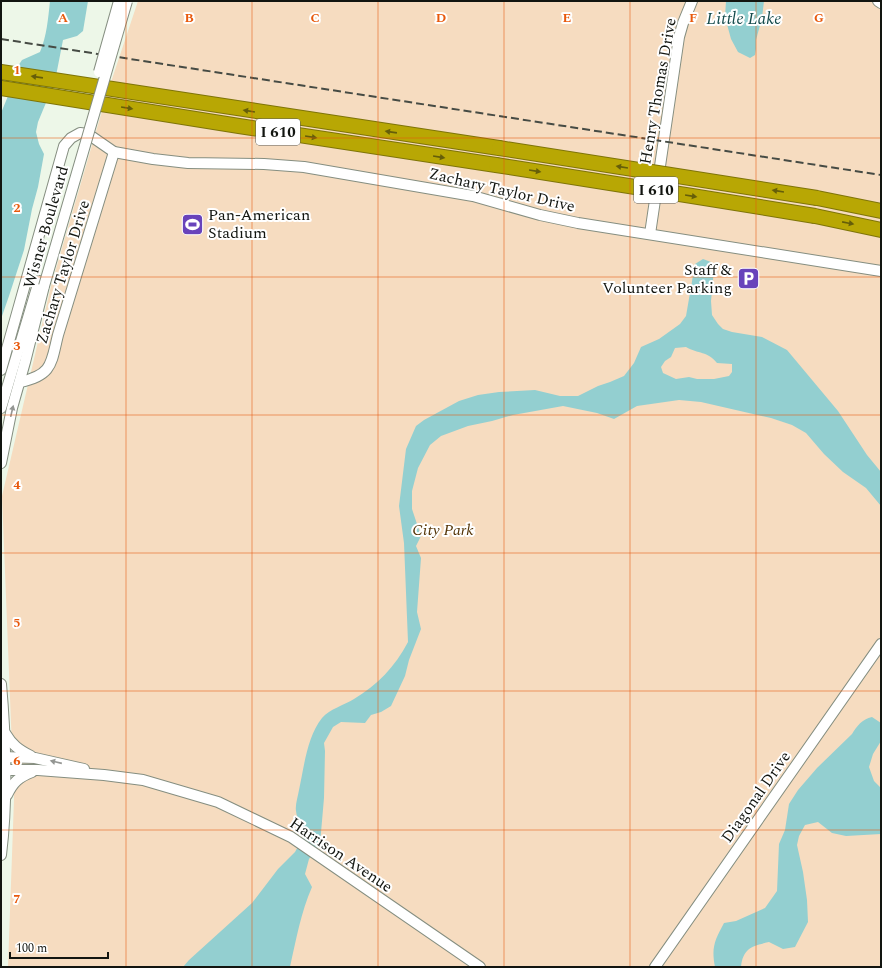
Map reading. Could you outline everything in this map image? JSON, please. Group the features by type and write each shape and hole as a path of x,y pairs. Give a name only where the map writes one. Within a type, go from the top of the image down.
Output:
{"highway":[{"name":"I 610","path":"4,73 817,198 881,211"},
{"name":"I 610","path":"2,88 692,196 815,216 881,230"}],"street":[{"name":"Wisner Boulevard","path":"1,463 12,408 25,362 42,283 119,1"},
{"name":"Wisner Boulevard","path":"1,408 42,283 127,1"},
{"name":"Henry Thomas Drive","path":"650,234 679,37 692,1"},
{"name":"Zachary Taylor Drive","path":"1,370 64,146 71,138 80,133 88,134 114,152 152,159 188,163 264,164 304,167 473,196 540,216 879,272"},
{"name":"Zachary Taylor Drive","path":"42,374 48,369 52,360 58,335 114,152"},
{"path":"25,362 27,367 33,372 42,374"},
{"path":"20,382 42,374"},
{"name":"Diagonal Drive","path":"655,967 881,644"},
{"path":"1,684 5,732 4,770 6,796 1,855"},
{"path":"5,732 11,743 18,749 35,758"},
{"name":"Harrison Avenue","path":"4,757 35,758 104,775"},
{"name":"Harrison Avenue","path":"4,770 38,770 104,775 143,780 218,802 291,837 480,967"},
{"path":"6,796 10,787 19,778 38,770"}],"green space":[{"name":"City Park","path":"138,1 881,1 881,967 8,967 14,799 2,496 51,286 106,97"}],"water":[{"path":"50,1 88,1 83,31 77,36 63,40 55,81 38,122 36,132 39,144 44,154 38,187 24,250 1,319 1,113 16,69 22,60 40,52 46,33"},
{"name":"Little Lake","path":"726,1 764,1 762,18 756,40 755,55 750,58 738,52 731,39 725,17"},
{"path":"703,259 711,262 714,269 711,301 712,315 718,324 723,329 732,332 762,337 787,350 838,411 867,455 881,472 881,506 866,488 843,472 824,454 806,433 792,425 771,418 701,402 679,400 637,406 614,419 597,413 563,406 513,415 468,426 441,436 430,445 418,468 412,491 412,509 421,536 416,546 421,558 417,612 421,629 409,660 405,676 391,706 381,712 371,715 365,723 341,722 333,727 324,743 324,798 320,844 309,859 305,874 312,887 302,916 290,967 183,967 252,903 278,869 295,852 306,832 297,817 297,800 309,743 322,718 333,710 362,694 385,675 408,642 404,543 399,506 406,449 416,426 459,401 478,395 535,390 560,396 578,396 624,376 634,363 641,347 659,339 680,324 686,316 695,264","holes":["686,347 710,356 717,363 732,364 732,372 729,376 714,379 697,379 689,377 676,379 663,373 661,367 665,361 671,357 675,348"]},
{"path":"872,717 881,723 881,741 873,754 869,767 874,781 881,788 881,834 846,836 832,833 818,822 805,825 799,836 797,845 807,900 808,922 795,947 783,949 769,942 763,943 749,949 746,952 741,967 715,967 713,954 715,944 724,923 736,921 765,908 777,891 779,844 785,830 789,804 798,790 817,768 852,734 860,723 865,719"}],"railway":[{"path":"1,39 881,175"}],"place":[{"name":"Pan-American Stadium","path":"192,224"},
{"name":"Staff & Volunteer Parking","path":"748,279"}]}
